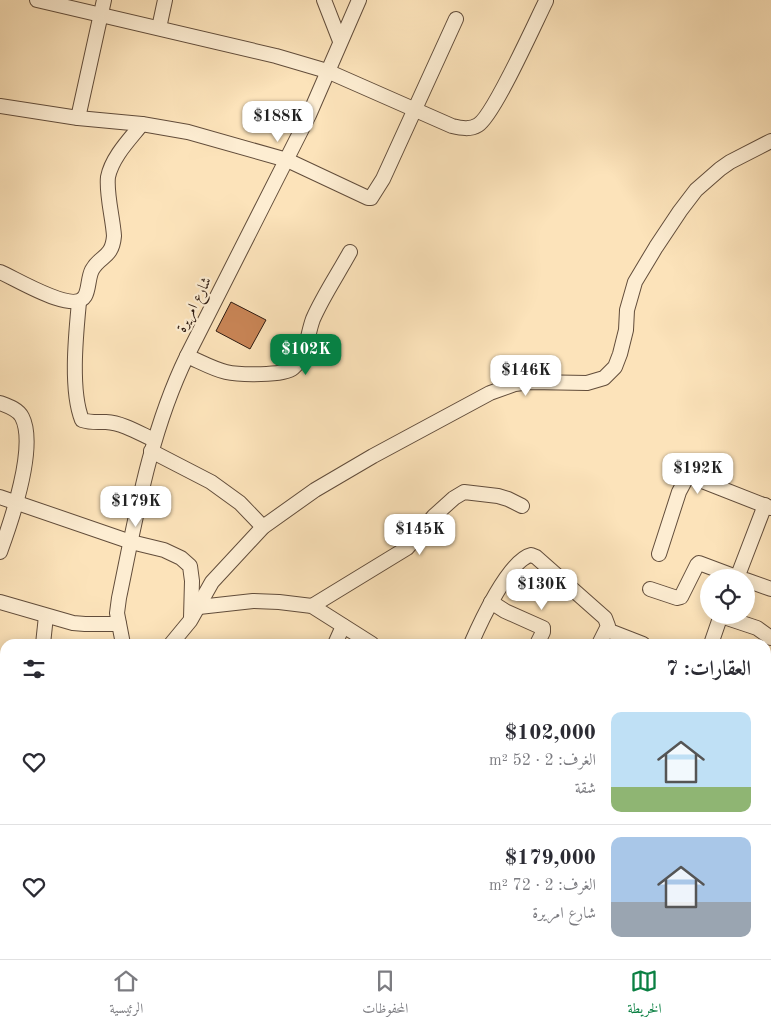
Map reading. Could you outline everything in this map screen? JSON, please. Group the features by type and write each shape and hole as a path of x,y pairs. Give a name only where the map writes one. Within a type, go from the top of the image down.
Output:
{"street":[{"path":"37,0 276,56 327,70 452,126 466,129 478,126 486,117 546,1"},
{"path":"78,118 104,0"},
{"path":"158,28 165,0"},
{"path":"324,0 340,41"},
{"name":"شارع امريرة","path":"122,639 118,624 119,598 153,446 177,377 309,115 359,0"},
{"path":"0,106 78,118 142,124 188,132 287,160 371,198 383,179 456,19"},
{"path":"0,272 51,297 70,302 79,302 85,297 93,269 109,254 114,243 108,180 111,167 142,124"},
{"path":"175,639 190,621 212,582 263,527 315,490 490,393 516,384 530,382 586,383 604,378 615,367 620,354 626,330 627,310 635,282 680,211 696,190 720,169 771,141"},
{"path":"187,356 224,372 238,374 276,374 285,373 294,368 308,340 312,321 350,252"},
{"path":"79,302 76,376 78,409 82,420 92,424 106,422 124,426 240,502 263,527"},
{"path":"0,403 13,408 21,416 26,433 26,453 15,503 0,552"},
{"path":"659,554 679,492 687,477 692,477 768,507 744,569"},
{"path":"312,606 408,548 430,520 454,498 464,492 508,498 522,506"},
{"path":"0,497 131,542 164,550 181,558 190,566 192,581 190,621"},
{"path":"473,639 491,602 509,575 521,561 531,555 536,557 567,586 598,611 608,623 607,630 602,639"},
{"path":"650,589 677,598 681,597 699,562 717,569"},
{"path":"755,583 771,589"},
{"path":"198,606 254,601 312,606 364,639"},
{"path":"0,602 46,616 85,624 118,624"},
{"path":"491,602 505,611 541,626 543,632 540,639"},
{"path":"44,639 46,616"},
{"path":"712,639 718,624"},
{"path":"746,624 757,628 771,638"},
{"path":"337,639 343,626"},
{"path":"607,630 630,639"}],"building":[{"path":"231,302 266,320 250,349 216,331"}]}
